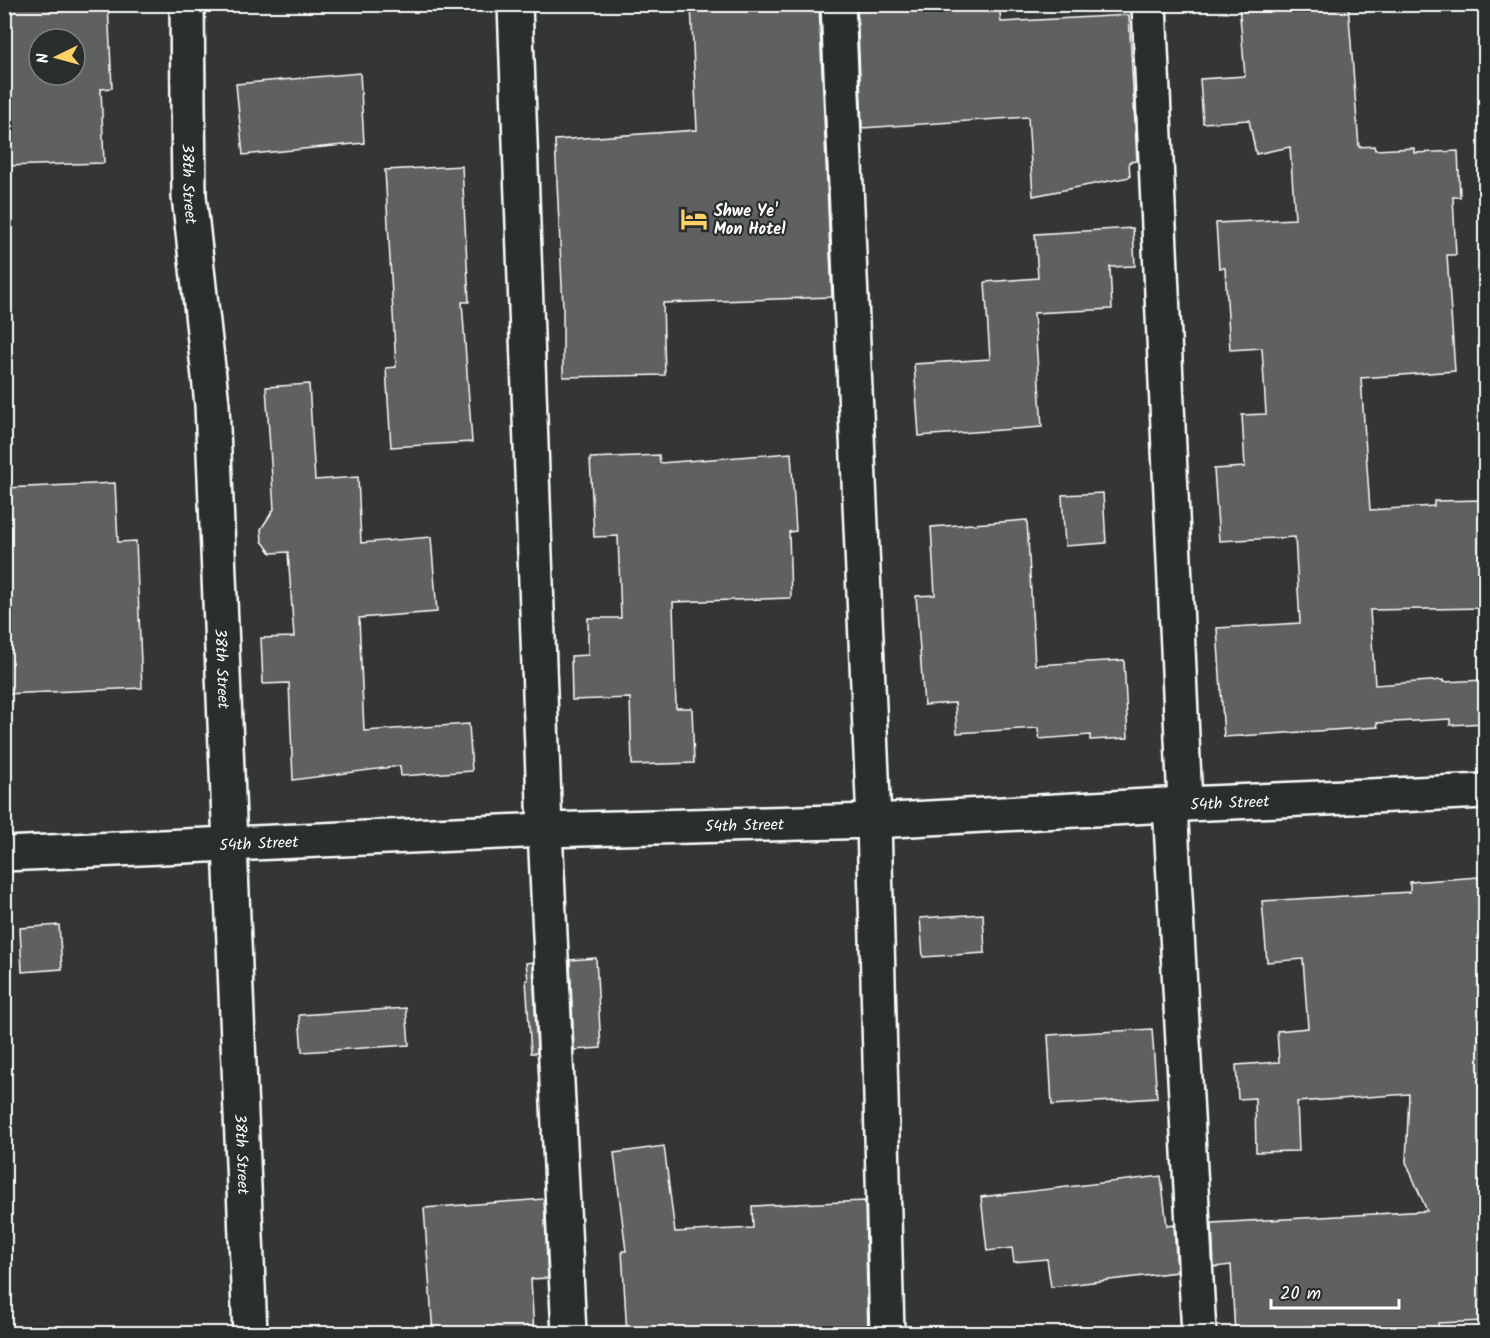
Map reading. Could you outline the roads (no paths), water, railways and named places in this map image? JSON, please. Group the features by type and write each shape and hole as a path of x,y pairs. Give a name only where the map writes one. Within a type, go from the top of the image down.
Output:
{"street":[{"name":"38th Street","path":"187,4 189,196 212,404 250,1334"},
{"path":"515,4 545,830 569,1334"},
{"path":"838,4 874,821 887,1334"},
{"path":"1149,4 1177,805 1199,1334"},
{"name":"54th Street","path":"4,854 545,830 874,821 1485,791"}],"place":[{"name":"Shwe Ye' Mon Hotel","path":"694,219"}]}
